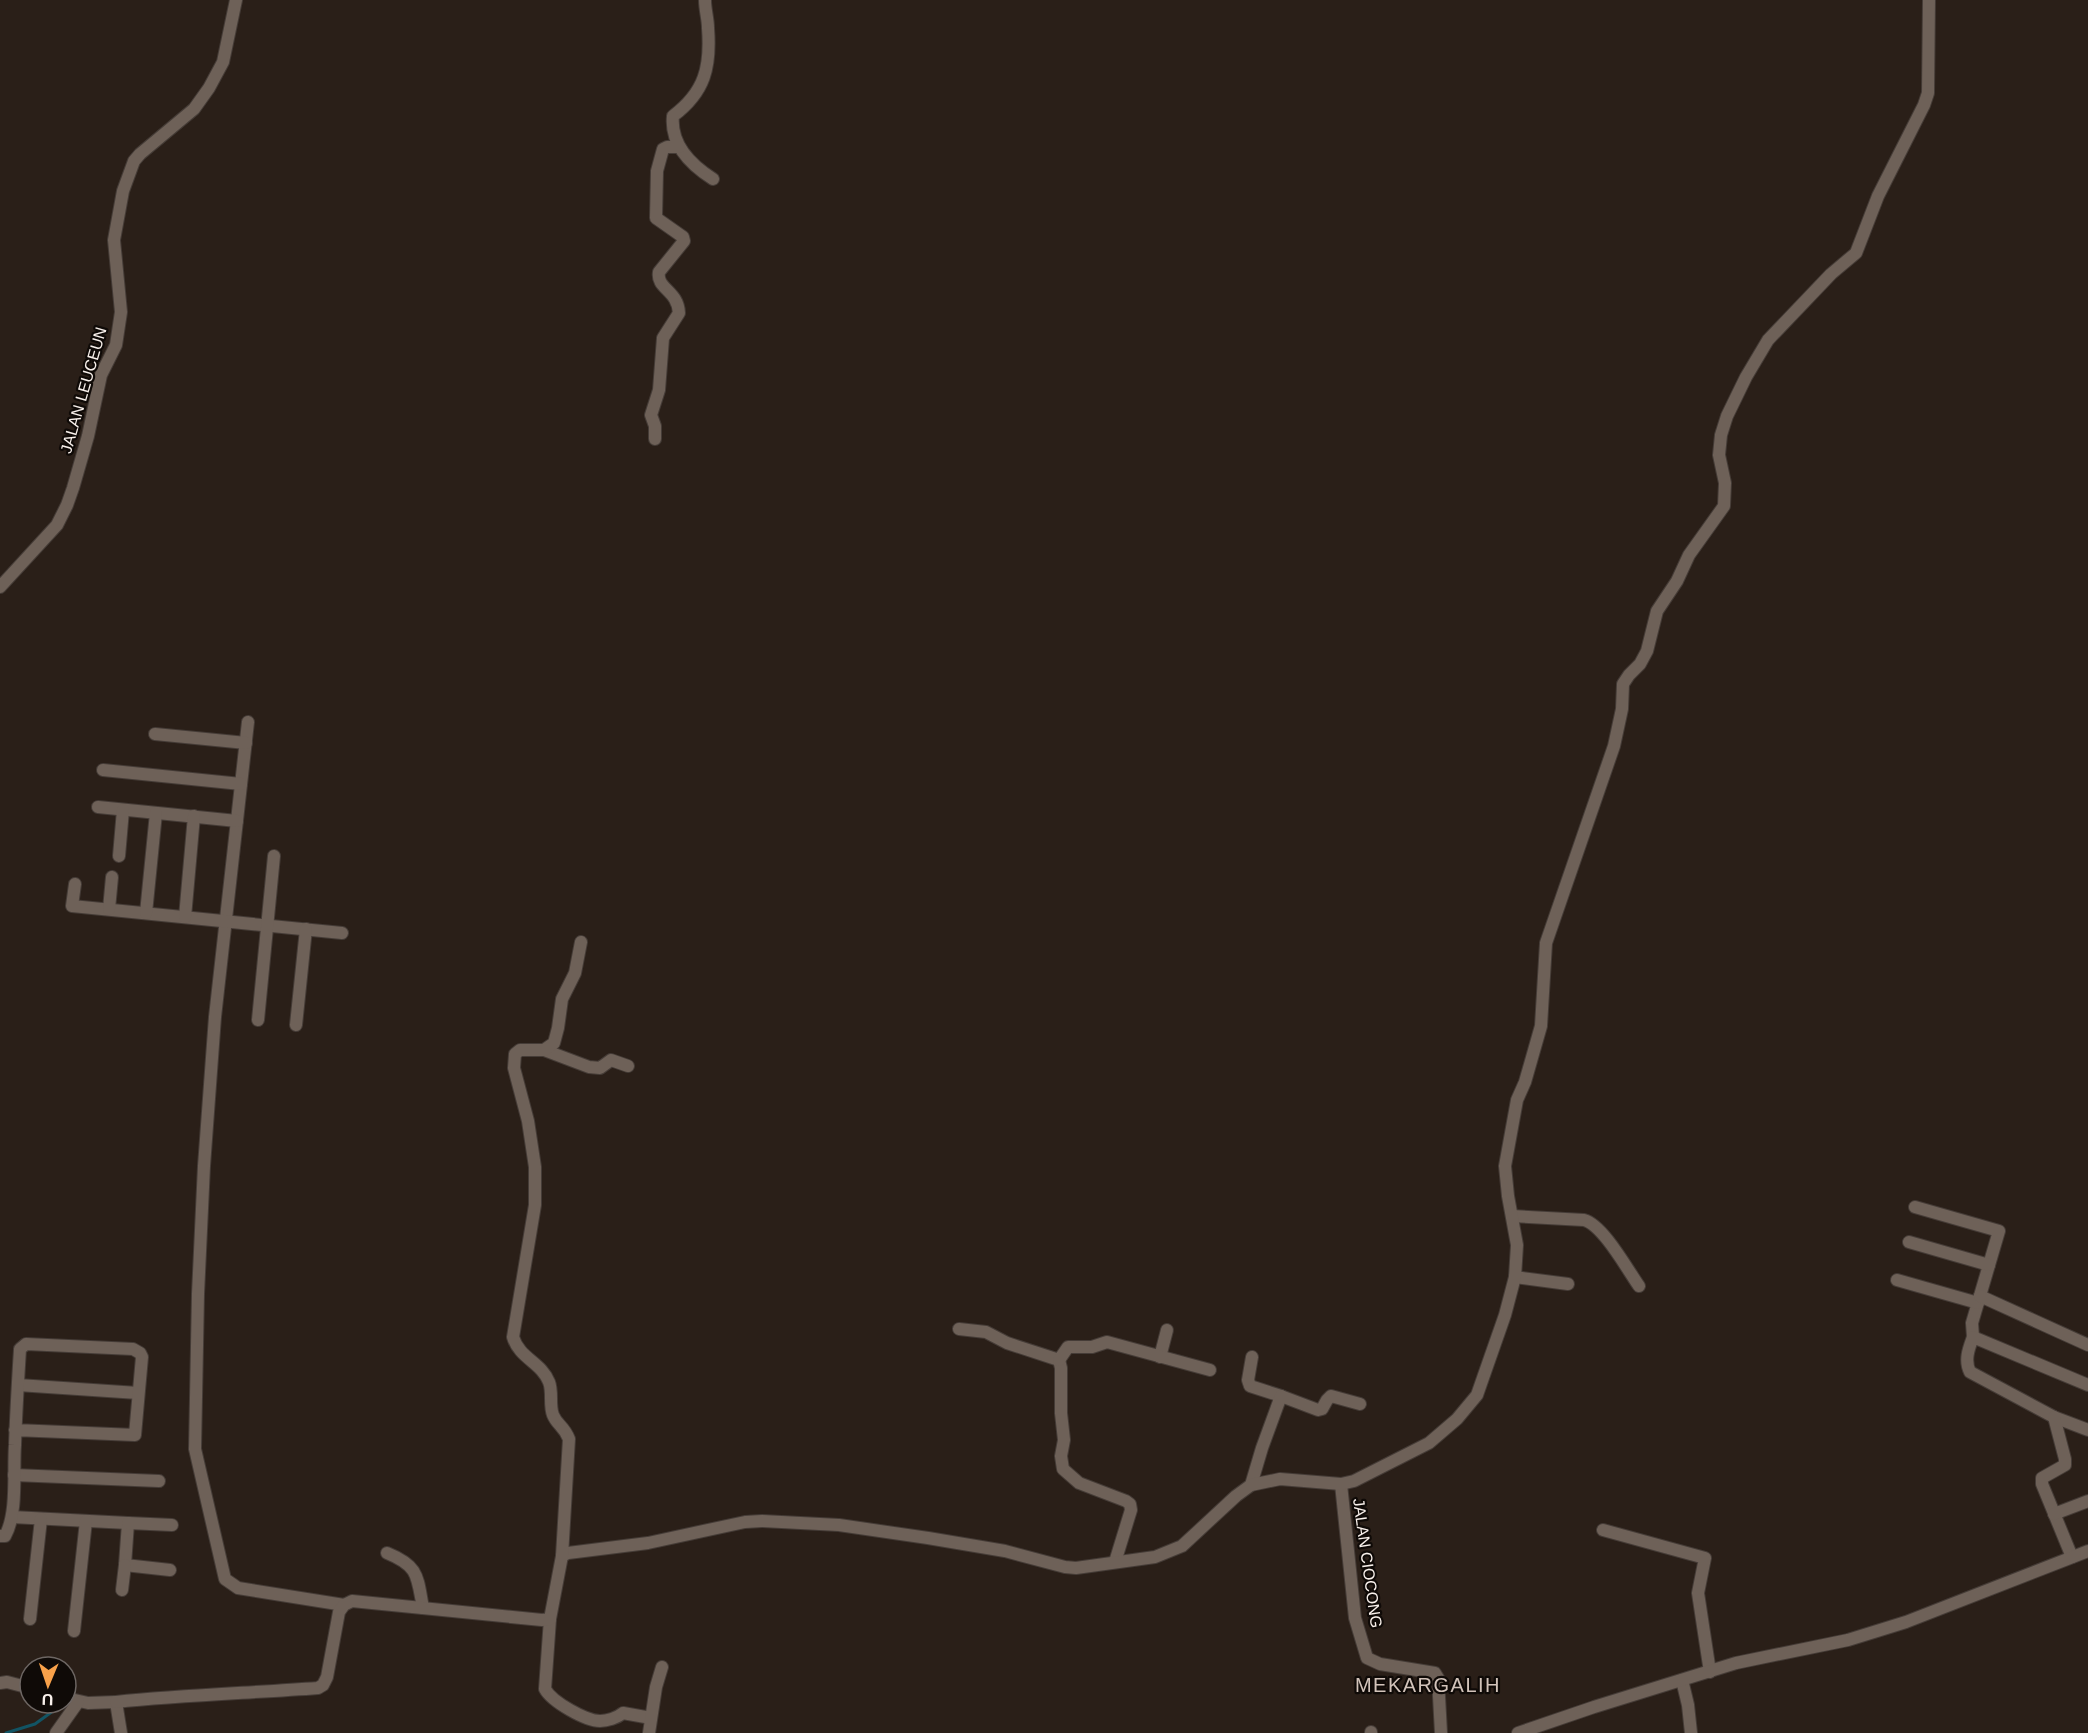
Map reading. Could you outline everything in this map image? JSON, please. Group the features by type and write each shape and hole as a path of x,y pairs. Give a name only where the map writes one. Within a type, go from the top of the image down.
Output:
{"street":[{"name":"JALAN LEUCEUN","path":"0,587 57,525 73,488 88,436 101,375 116,345 121,312 114,240 123,191 134,161 154,141 194,109 209,88 223,62 236,0"},
{"path":"705,0 708,28 706,72 694,98 673,116 679,147 688,160 713,179"},
{"path":"562,1556 568,1553 648,1543 745,1522 762,1521 839,1525 928,1538 1005,1551 1065,1567 1076,1568 1132,1561 1155,1557 1182,1546 1251,1485 1280,1479 1341,1484 1354,1481 1429,1443 1469,1407 1476,1395 1505,1315 1515,1277 1517,1245 1505,1166 1516,1100 1525,1082 1541,1026 1546,943 1614,746 1622,709 1623,684 1640,664 1647,651 1657,611 1677,581 1689,555 1724,506 1725,483 1719,455 1721,435 1727,416 1746,377 1767,340 1824,280 1856,253 1878,196 1924,105 1928,93 1930,70 1929,0"},
{"path":"655,440 655,426 651,415 659,390 663,338 679,313 677,300 658,277 659,272 684,241 683,237 656,218 657,171 663,149 679,147"},
{"path":"248,723 215,1017 204,1166 198,1294 195,1449 225,1579 238,1588 344,1605"},
{"path":"155,734 246,742"},
{"path":"103,770 241,784"},
{"path":"98,807 237,821"},
{"path":"119,856 123,810"},
{"path":"146,913 156,813"},
{"path":"185,917 194,816"},
{"path":"258,1020 274,856"},
{"path":"109,909 112,877"},
{"path":"75,884 72,906 342,933"},
{"path":"296,1025 306,929"},
{"path":"544,1050 554,1043 562,999 575,973 581,942"},
{"path":"628,1066 611,1060 600,1068 589,1066 544,1050 520,1050 515,1054 514,1068 530,1132 535,1167 535,1205 513,1337 516,1347 539,1368 549,1382 554,1417 565,1430 568,1439 562,1556 550,1619 545,1683 548,1694 558,1703 597,1721 623,1713 651,1718"},
{"path":"1915,1207 1999,1231 1972,1323 1973,1337 1966,1365 1970,1372 2054,1417 2088,1430"},
{"path":"1512,1216 1591,1222 1639,1286"},
{"path":"1909,1242 1989,1265"},
{"path":"1515,1277 1568,1284"},
{"path":"1897,1280 1979,1300 2088,1345"},
{"path":"959,1329 986,1332 1007,1343 1059,1360"},
{"path":"1160,1357 1167,1330"},
{"path":"1973,1337 2088,1385"},
{"path":"1115,1562 1131,1510 1130,1504 1079,1483 1063,1469 1061,1456 1064,1440 1059,1360 1068,1347 1092,1347 1107,1342 1210,1370"},
{"path":"0,1536 5,1536 10,1528 12,1517 15,1430 20,1349 26,1344 133,1349 141,1353 134,1435 15,1430"},
{"path":"1252,1357 1248,1380 1250,1386 1318,1410 1322,1410 1331,1396 1360,1404"},
{"path":"18,1385 138,1393"},
{"path":"1251,1485 1281,1396"},
{"path":"2054,1417 2065,1465 2042,1478 2042,1484 2072,1557"},
{"path":"14,1475 159,1481"},
{"name":"JALAN CIOCONG","path":"1341,1484 1355,1618 1367,1658 1380,1664 1435,1673 1438,1678 1441,1733"},
{"path":"2054,1514 2088,1502"},
{"path":"12,1517 172,1525"},
{"path":"30,1618 40,1519"},
{"path":"74,1630 86,1521"},
{"path":"122,1590 128,1523"},
{"path":"1603,1530 1705,1558 1698,1593 1710,1672"},
{"path":"1518,1733 1747,1660 1848,1640 1906,1622 2088,1551"},
{"path":"387,1553 404,1560 417,1574 423,1608"},
{"path":"125,1565 170,1570"},
{"path":"78,1700 116,1702 318,1688 323,1685 327,1677 339,1612 344,1605 352,1601 550,1619"},
{"path":"649,1733 656,1687 662,1666"},
{"path":"1682,1680 1691,1733"},
{"path":"0,1683 18,1685"},
{"path":"116,1702 121,1733"},
{"path":"56,1733 65,1715"}],"waterway":[{"path":"6,1733 35,1724 48,1715"}],"district":[{"name":"MEKARGALIH","path":"1428,1685"}]}
